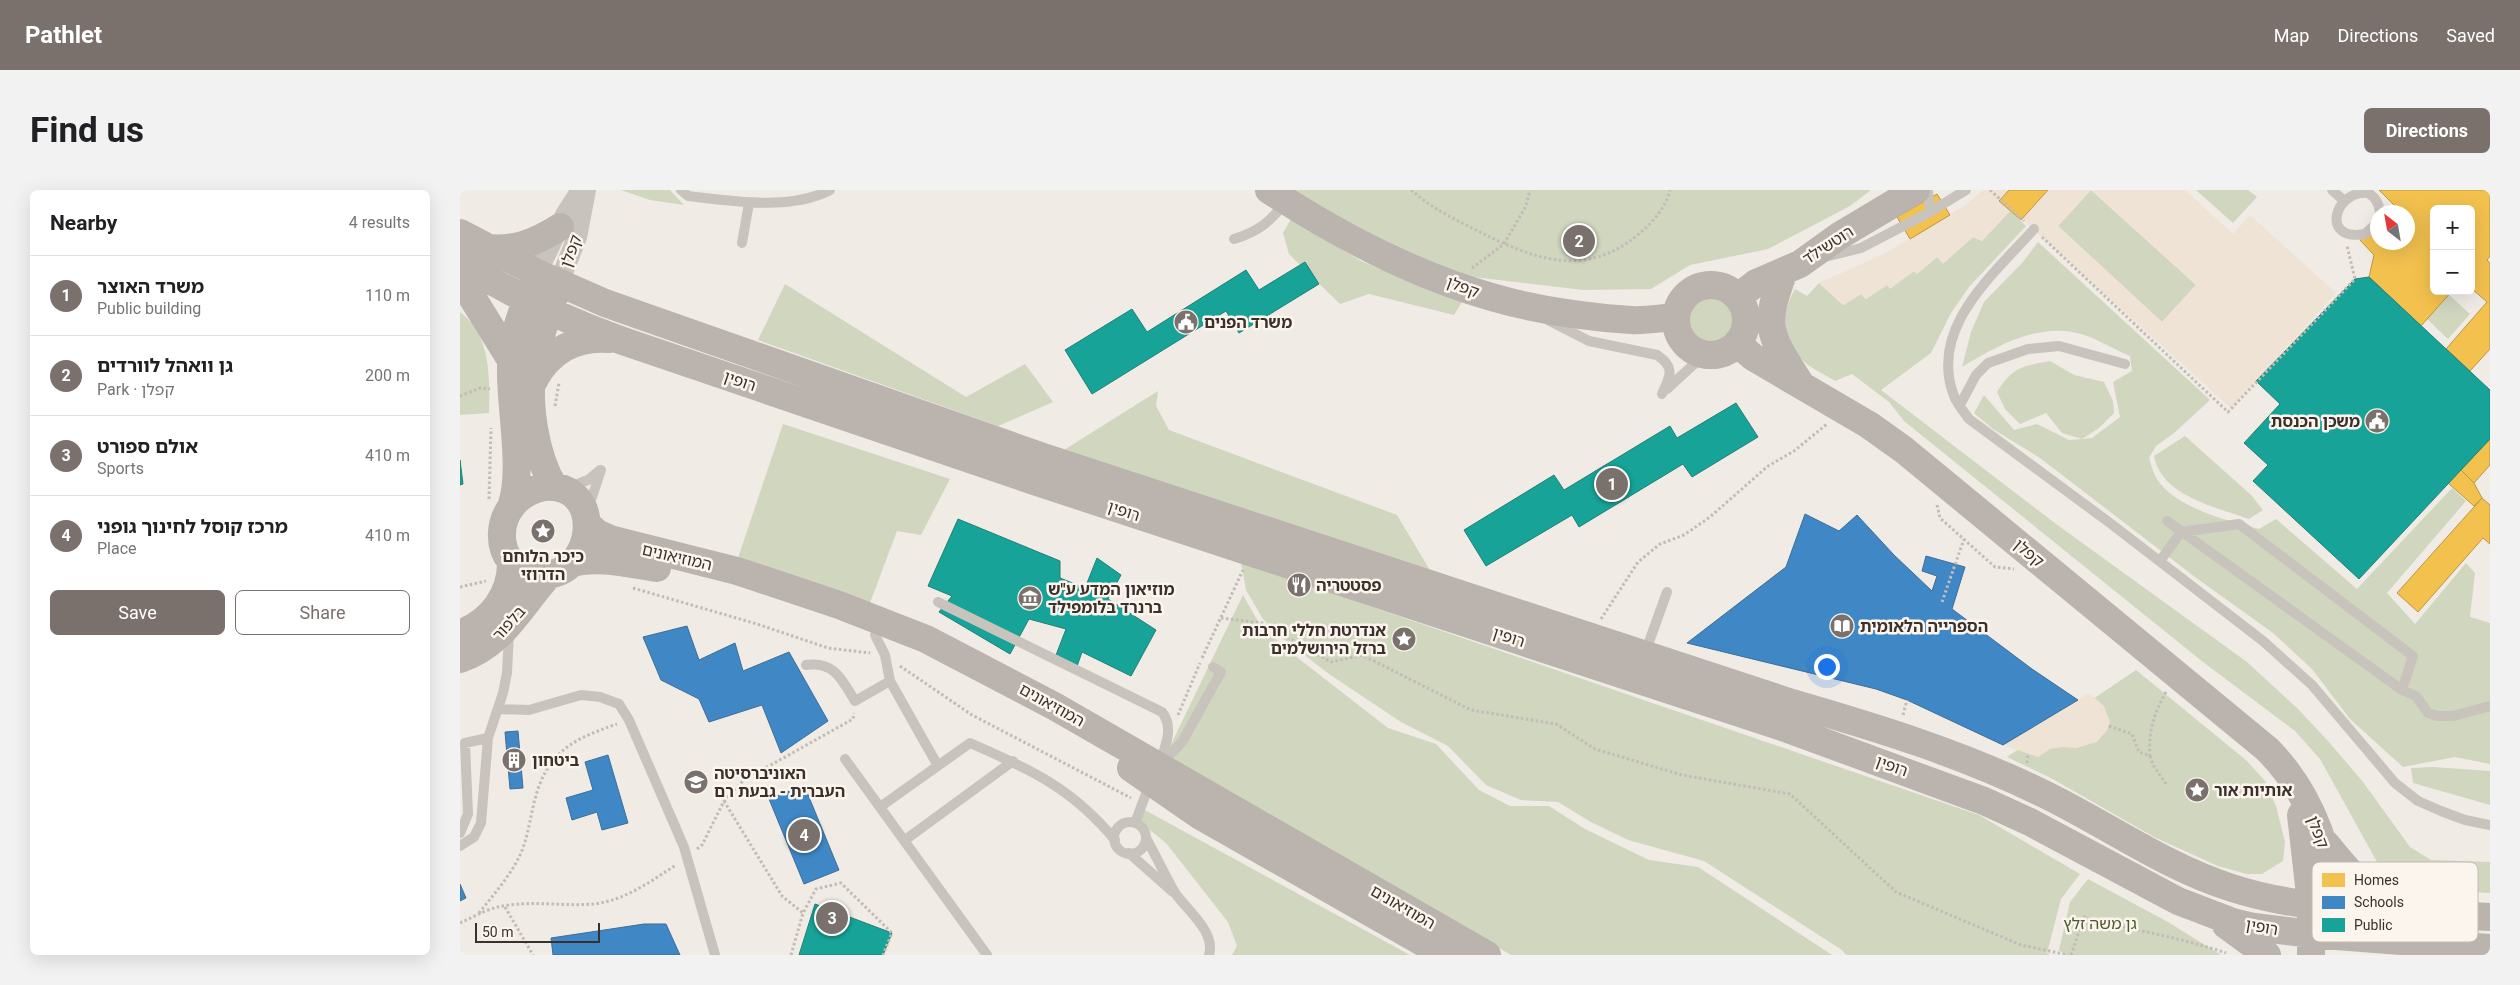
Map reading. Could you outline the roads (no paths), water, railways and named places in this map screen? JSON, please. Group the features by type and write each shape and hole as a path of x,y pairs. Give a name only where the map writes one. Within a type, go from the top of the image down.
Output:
{"street":[{"name":"קפלן","path":"548,278 560,227 581,190"},
{"name":"קפלן","path":"548,278 577,237 586,190"},
{"name":"רוטשילד","path":"1738,296 1756,283 1792,267 1839,236 1916,190"},
{"name":"קפלן","path":"1278,196 1343,234 1452,283 1520,305 1632,320 1676,317"},
{"path":"487,248 520,247 560,227"},
{"name":"רופין","path":"460,233 548,278 605,303 1043,457 1915,741 1996,772 2044,794 2204,878 2261,896 2312,903"},
{"name":"רופין","path":"460,262 537,306 620,340 1252,553 1788,728 1912,773 2030,822 2208,914 2312,942"},
{"path":"1792,267 1771,304 1771,327 1775,342 1803,386"},
{"path":"460,278 511,360"},
{"path":"548,278 537,306 536,353 532,384 539,454 544,469 557,488 577,500 587,521 585,543 560,569 528,573 511,560 504,545 502,530 506,513 512,504 533,490 557,488"},
{"path":"1721,285 1738,296 1746,315 1745,330 1737,343 1723,353 1705,354 1696,351 1681,337 1676,317 1684,298 1700,286 1721,285"},
{"path":"512,504 516,478 511,360 518,321 537,306"},
{"path":"532,384 548,360 570,344 601,338 620,340"},
{"name":"קפלן","path":"1737,343 1753,357 1841,409 1904,450 2267,749 2283,765 2300,789 2316,862"},
{"name":"המוזיאונים","path":"587,521 597,533 610,539 737,571 839,605 926,639 1005,679 1150,784 1199,815 1445,955"},
{"name":"בלפור","path":"460,634 483,622 500,602 509,582 511,560"},
{"name":"המוזיאונים","path":"560,569 578,561 596,561 659,568 757,595 880,645 953,667 991,686 1109,753 1150,784 1487,955"},
{"name":"בלפור","path":"460,660 488,646 510,625 560,569"},
{"path":"2261,896 2282,889 2292,881 2313,845 2334,862"},
{"path":"2208,914 2267,955"},
{"path":"2383,955 2395,950 2424,944"},
{"name":"רופין","path":"2324,945 2424,944 2490,948"}],"lane":[{"path":"681,190 688,196 761,204 805,198 830,190"},
{"path":"1928,190 1930,212"},
{"path":"1792,267 1861,248 1930,212 1966,190"},
{"path":"2332,190 2341,198"},
{"path":"2370,229 2365,234 2350,234 2339,225 2336,211 2341,198 2354,191 2368,193 2378,205"},
{"path":"1234,239 1253,233 1269,222 1278,196"},
{"path":"742,243 749,203"},
{"path":"2034,230 1965,307 1955,327 1948,353 1949,379 1955,398 1969,419 2160,561 2263,641 2312,685 2395,783 2418,801 2465,820 2490,825"},
{"path":"1520,305 1589,341 1662,358 1670,368 1670,377 1662,394 1705,354"},
{"path":"1960,405 1976,374 1988,363 2028,349 2059,346 2125,364"},
{"path":"557,488 581,484 601,470 592,493 587,521"},
{"path":"2167,521 2402,690 2416,696 2428,712 2437,716 2452,716 2490,706"},
{"path":"2160,561 2182,532 2239,524 2413,656 2402,690"},
{"path":"1644,654 1667,592"},
{"path":"938,602 1158,709 1167,719 1167,741 1135,823"},
{"path":"460,846 474,837 481,823 488,738 507,673 510,625"},
{"path":"880,645 890,681 938,766"},
{"path":"806,665 828,666 837,672 855,701 890,681"},
{"path":"1150,784 1182,742 1221,672 1214,667"},
{"path":"498,709 529,710 581,696 600,697 619,704 629,720 684,847 714,955"},
{"path":"460,833 468,814 465,743 488,738"},
{"path":"880,807 970,743 1013,761 1075,798 1115,840 1119,849 1128,854 1152,876 1176,894"},
{"path":"845,759 987,955"},
{"path":"904,840 1013,761"},
{"path":"1115,840 1116,830 1120,826 1135,823 1143,829 1176,894 1208,938 1211,948 1209,955"},
{"path":"1128,854 1138,851 1146,838"}],"place":[{"name":"גן וואהל לוורדים","path":"1579,241"},
{"name":"משרד הפנים","path":"1186,322"},
{"name":"משכן הכנסת","path":"2377,421"},
{"name":"משרד האוצר","path":"1612,484"},
{"name":"כיכר הלוחם הדרוזי","path":"543,531"},
{"name":"פסטטריה","path":"1299,585"},
{"name":"מוזיאון המדע ע\"ש ברנרד בלומפילד","path":"1030,598"},
{"name":"הספרייה הלאומית","path":"1842,626"},
{"name":"אנדרטת חללי חרבות ברזל הירושלמים","path":"1404,639"},
{"name":"ביטחון","path":"514,760"},
{"name":"האוניברסיטה העברית - גבעת רם","path":"696,782"},
{"name":"אותיות אור","path":"2197,790"},
{"name":"מרכז קוסל לחינוך גופני","path":"804,835"},
{"name":"אולם ספורט","path":"832,918"}],"park label":[{"name":"גן משה זלץ","path":"2100,923"}]}
